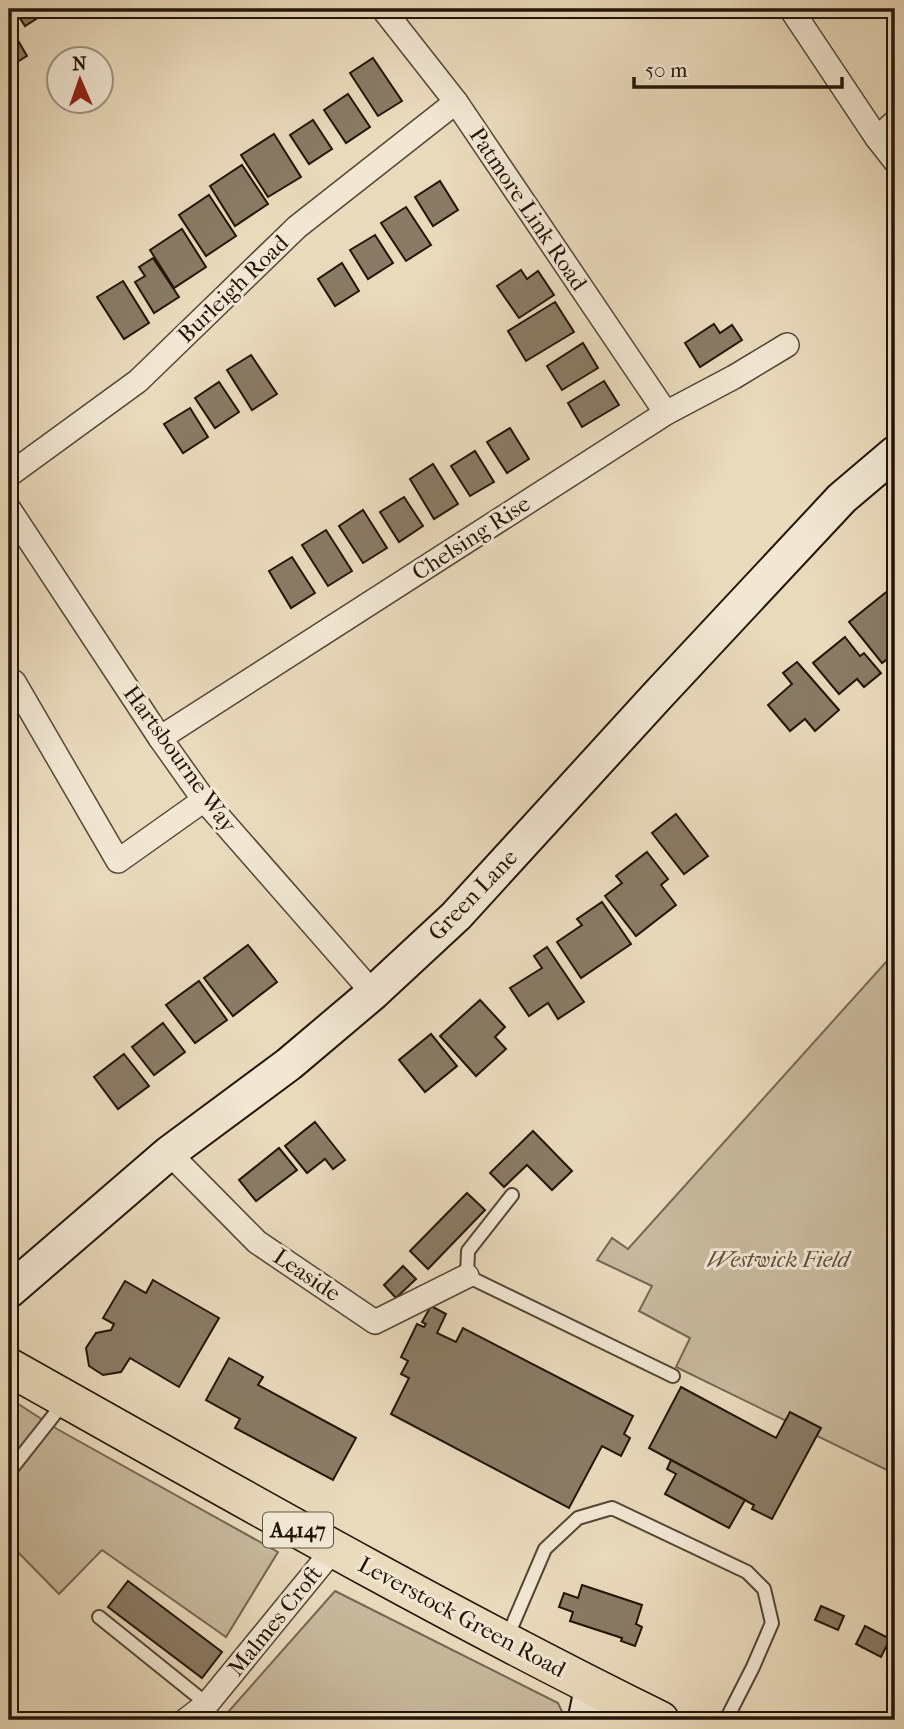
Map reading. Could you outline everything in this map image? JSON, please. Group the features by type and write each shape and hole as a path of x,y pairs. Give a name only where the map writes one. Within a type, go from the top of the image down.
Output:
{"main road":[{"name":"Leverstock Green Road","path":"9,1367 333,1550 506,1640 589,1703 660,1720"}],"street":[{"name":"Patmore Link Road","path":"383,9 456,102 666,413"},
{"path":"791,9 895,161"},
{"name":"Burleigh Road","path":"9,475 138,382 297,227 456,102"},
{"path":"877,138 895,122"},
{"name":"Chelsing Rise","path":"160,738 666,413 787,345"},
{"name":"Green Lane","path":"9,1292 169,1153 289,1064 373,993 464,908 842,498 895,453"},
{"name":"Hartsbourne Way","path":"9,509 204,800 373,993"},
{"path":"14,682 118,861 204,800"},
{"name":"Leaside","path":"169,1153 257,1242 375,1322 467,1276"},
{"name":"Malmes Croft","path":"186,1720 207,1704 333,1550"}],"lane":[{"path":"512,1195 468,1251 467,1276 673,1376"},
{"path":"9,1472 67,1399"},
{"path":"506,1640 545,1549 578,1518 612,1508 747,1572 764,1589 772,1623 754,1667 726,1720"},
{"path":"99,1617 207,1704"}],"green space":[{"name":"Westwick Field","path":"895,952 895,1474 676,1367 690,1338 639,1311 652,1286 597,1260 612,1238 628,1249"},
{"path":"9,1398 57,1429 278,1552 226,1637 102,1550 59,1594 9,1543"},
{"path":"335,1591 558,1703 566,1720 221,1720"}],"building":[{"path":"14,9 49,9 50,10 25,26"},
{"path":"9,25 27,56 9,67"},
{"path":"373,58 402,101 378,116 350,73"},
{"path":"348,94 370,127 346,143 324,110"},
{"path":"313,120 332,149 309,164 290,135"},
{"path":"274,134 301,177 268,197 241,155"},
{"path":"242,165 268,204 235,226 210,186"},
{"path":"440,181 458,210 433,226 415,197"},
{"path":"209,195 236,236 206,256 179,215"},
{"path":"406,207 431,245 406,261 381,223"},
{"path":"182,229 206,267 174,288 150,250"},
{"path":"375,235 393,263 368,279 350,250"},
{"path":"153,258 179,297 154,313 135,282 145,276 139,267"},
{"path":"342,263 359,291 335,306 318,279"},
{"path":"521,270 527,279 538,271 554,295 519,318 497,286"},
{"path":"123,281 149,323 124,339 97,297"},
{"path":"555,302 574,332 526,361 508,331"},
{"path":"714,324 720,333 732,325 742,340 700,367 685,343"},
{"path":"583,343 598,368 562,390 547,366"},
{"path":"251,355 277,394 252,410 227,370"},
{"path":"604,381 619,405 582,427 568,403"},
{"path":"219,382 239,412 215,428 195,398"},
{"path":"190,408 208,437 183,453 164,424"},
{"path":"510,428 529,459 507,473 487,442"},
{"path":"475,451 494,482 470,496 451,466"},
{"path":"433,464 458,504 434,519 410,479"},
{"path":"404,497 423,526 399,542 380,512"},
{"path":"363,510 387,548 363,563 339,526"},
{"path":"326,530 352,571 328,586 302,545"},
{"path":"292,557 315,593 291,608 269,571"},
{"path":"895,585 895,638 890,642 895,653 882,663 849,622"},
{"path":"845,637 860,656 864,653 881,673 864,687 857,679 839,694 813,663"},
{"path":"797,662 839,710 815,731 805,719 790,731 768,705 792,684 783,673"},
{"path":"676,814 708,856 684,874 652,833"},
{"path":"647,852 668,879 661,885 676,905 636,936 605,896 622,883 616,876"},
{"path":"602,902 631,944 581,978 557,942 582,925 577,919"},
{"path":"248,945 277,982 233,1016 204,978"},
{"path":"547,947 584,1002 558,1019 548,1003 529,1016 510,988 542,968 534,956"},
{"path":"199,981 227,1020 195,1043 166,1005"},
{"path":"480,1000 505,1027 495,1037 506,1049 476,1076 440,1036"},
{"path":"163,1023 185,1052 154,1075 132,1047"},
{"path":"431,1034 457,1066 425,1092 399,1060"},
{"path":"124,1054 149,1086 118,1109 94,1077"},
{"path":"315,1122 345,1160 333,1169 325,1159 307,1173 285,1146"},
{"path":"533,1131 572,1171 552,1190 527,1165 504,1187 490,1173"},
{"path":"279,1148 297,1170 256,1201 239,1180"},
{"path":"467,1193 485,1210 428,1269 410,1251"},
{"path":"403,1266 416,1279 396,1298 384,1285"},
{"path":"153,1280 219,1318 179,1387 130,1358 121,1372 103,1375 89,1366 86,1348 96,1333 111,1330 114,1324 103,1318 125,1281 146,1293"},
{"path":"431,1306 446,1314 437,1333 456,1342 463,1328 633,1416 624,1434 630,1438 621,1456 602,1446 569,1508 391,1414 409,1378 401,1374 408,1361 401,1357 417,1324 424,1327 426,1324 422,1322"},
{"path":"229,1358 263,1377 258,1385 356,1438 333,1480 235,1428 240,1419 206,1400"},
{"path":"681,1387 776,1438 790,1412 821,1428 772,1519 752,1509 754,1505 649,1448"},
{"path":"671,1460 745,1500 729,1528 665,1494 676,1474 667,1469"},
{"path":"128,1581 222,1652 202,1678 108,1607"},
{"path":"582,1585 642,1605 636,1624 642,1627 635,1646 621,1641 622,1638 570,1621 573,1612 559,1607 564,1593 578,1598"},
{"path":"821,1606 844,1616 838,1630 815,1620"},
{"path":"865,1626 890,1639 881,1657 856,1644"}]}
